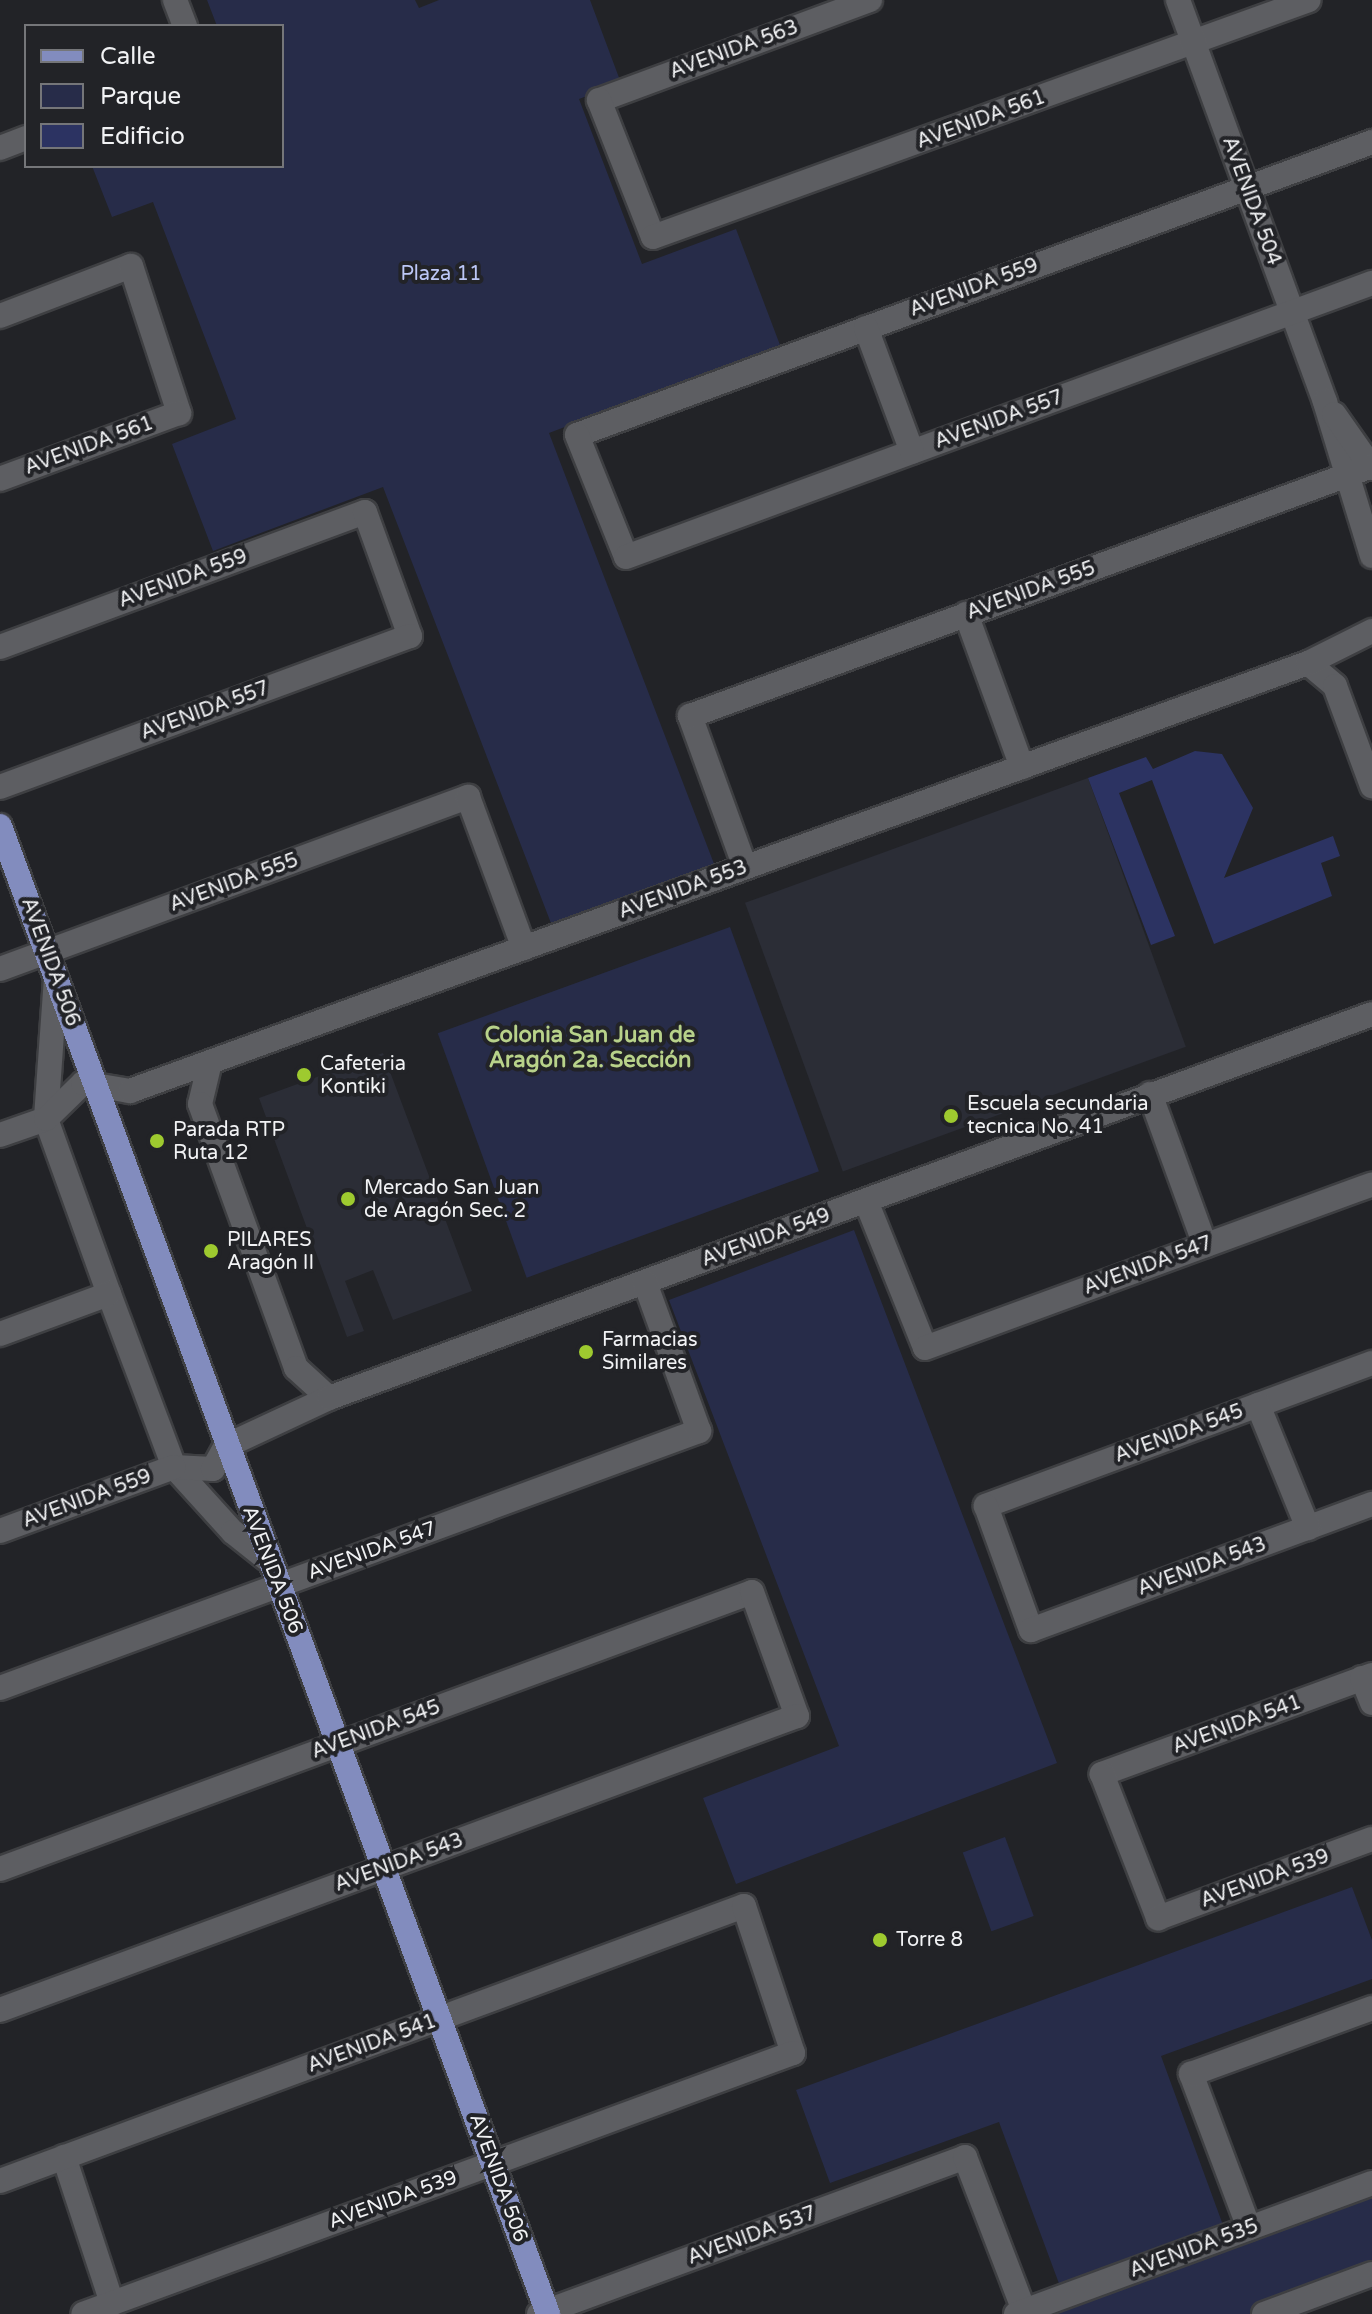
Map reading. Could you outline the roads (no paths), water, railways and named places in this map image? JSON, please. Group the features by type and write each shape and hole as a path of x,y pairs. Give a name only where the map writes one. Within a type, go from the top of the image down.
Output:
{"main road":[{"name":"AVENIDA 506","path":"0,826 267,1559 440,2018 544,2313"}],"street":[{"path":"175,0 184,24"},
{"name":"AVENIDA 563","path":"653,237 599,100 870,0"},
{"name":"AVENIDA 504","path":"1178,0 1325,402 1344,476 1372,556"},
{"name":"AVENIDA 561","path":"653,237 1309,0"},
{"path":"0,148 24,139"},
{"name":"AVENIDA 559","path":"626,557 577,435 1372,142"},
{"name":"AVENIDA 561","path":"0,316 131,266 179,413 0,479"},
{"name":"AVENIDA 557","path":"626,557 1372,283"},
{"path":"866,328 912,452"},
{"name":"AVENIDA 504","path":"1325,402 1372,467"},
{"name":"AVENIDA 555","path":"745,867 690,716 1372,467"},
{"name":"AVENIDA 559","path":"0,647 365,512 410,636"},
{"path":"966,614 1022,767"},
{"name":"AVENIDA 553","path":"92,1082 130,1091 1308,663 1372,631"},
{"name":"AVENIDA 557","path":"0,787 410,636"},
{"path":"1308,663 1335,686 1372,786"},
{"name":"AVENIDA 555","path":"0,969 468,797 524,948"},
{"path":"56,978 46,1119 109,1294 174,1467 233,1532 267,1559"},
{"name":"AVENIDA 549","path":"174,1467 213,1469 226,1446 329,1398 1372,1014"},
{"path":"210,1062 200,1104 296,1368 329,1398"},
{"path":"0,1135 46,1119 71,1089 92,1082"},
{"path":"1150,1094 1205,1245"},
{"name":"AVENIDA 547","path":"866,1201 925,1348 1372,1184"},
{"name":"AVENIDA 547","path":"0,1688 699,1431 645,1283"},
{"path":"0,1334 109,1294"},
{"name":"AVENIDA 545","path":"1031,1630 986,1506 1372,1363"},
{"path":"1258,1405 1308,1528"},
{"name":"AVENIDA 559","path":"0,1531 174,1467"},
{"name":"AVENIDA 543","path":"1031,1630 1372,1504"},
{"name":"AVENIDA 545","path":"0,1869 752,1592"},
{"name":"AVENIDA 543","path":"2,2004 797,1716 752,1592"},
{"path":"1367,1677 1372,1703"},
{"name":"AVENIDA 541","path":"1158,1918 1102,1774 1367,1677"},
{"name":"AVENIDA 539","path":"1158,1918 1372,1839"},
{"name":"AVENIDA 541","path":"0,2181 744,1906 793,2053"},
{"path":"1249,2228 1191,2074 1372,2008"},
{"name":"AVENIDA 539","path":"83,2314 793,2053"},
{"path":"64,2157 112,2303"},
{"name":"AVENIDA 537","path":"544,2313 965,2157 1020,2312"},
{"name":"AVENIDA 535","path":"1020,2312 1372,2183"},
{"path":"1270,2313 1372,2274"}],"place":[{"name":"Cafeteria Kontiki","path":"304,1075"},
{"name":"Escuela secundaria tecnica No. 41","path":"951,1116"},
{"name":"Parada RTP Ruta 12","path":"157,1141"},
{"name":"Mercado San Juan de Aragón Sec. 2","path":"348,1199"},
{"name":"PILARES Aragón II","path":"211,1251"},
{"name":"Farmacias Similares","path":"586,1352"},
{"name":"Torre 8","path":"880,1940"}],"district":[{"name":"Colonia San Juan de Aragón 2a. Sección","path":"590,1048"}],"park label":[{"name":"Plaza 11","path":"441,274"}]}
